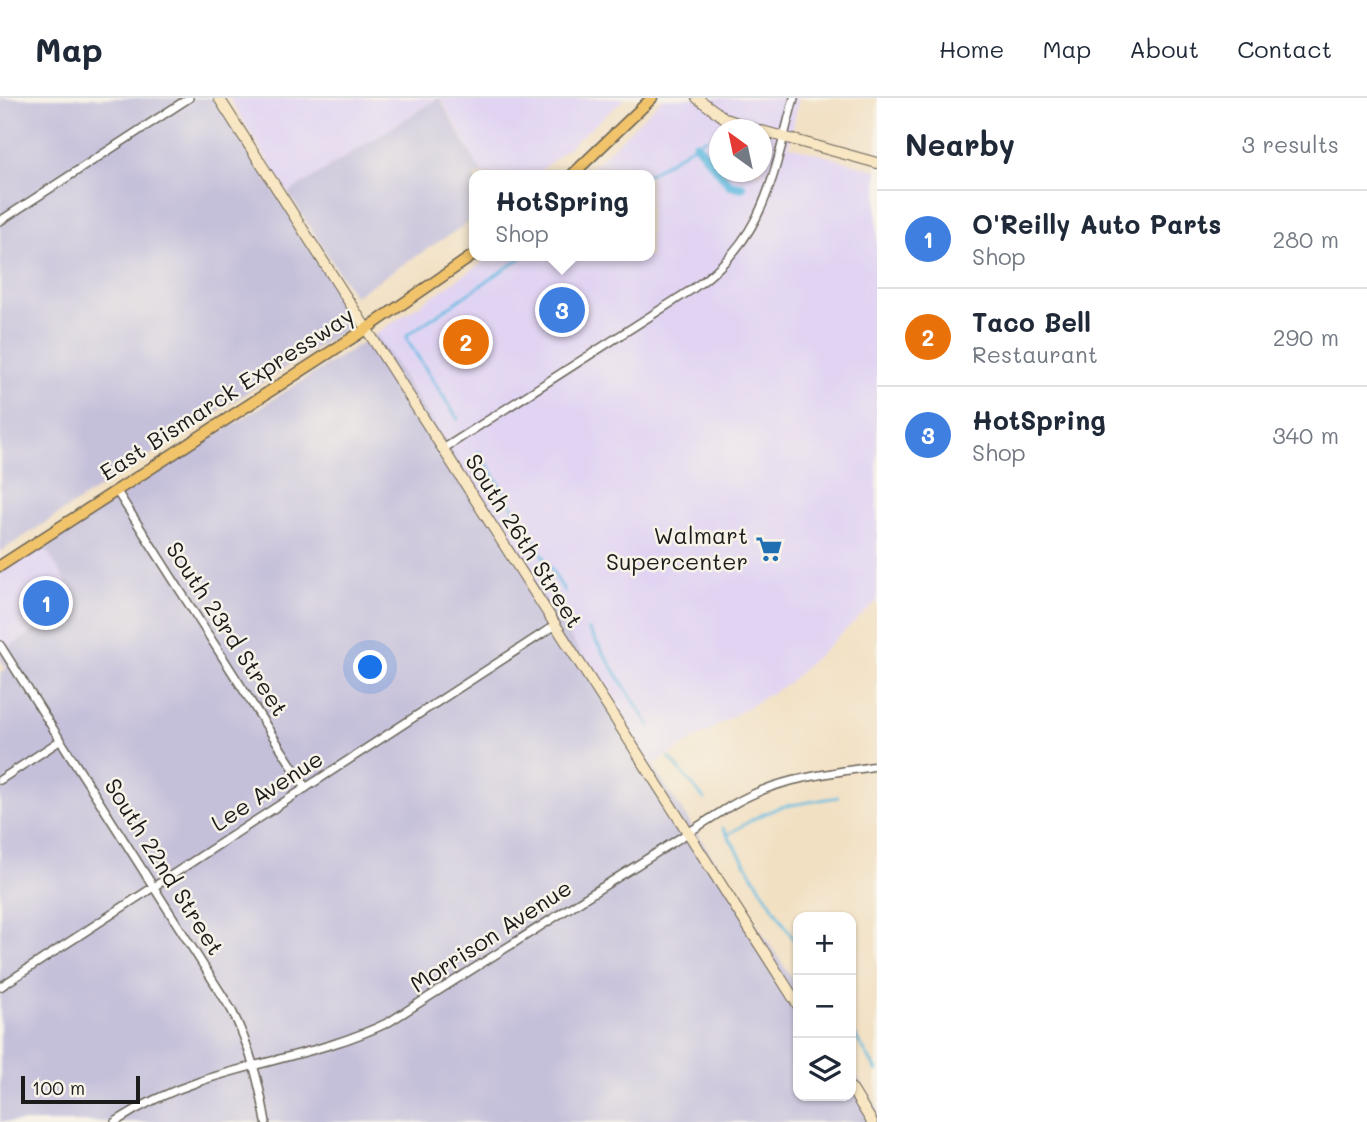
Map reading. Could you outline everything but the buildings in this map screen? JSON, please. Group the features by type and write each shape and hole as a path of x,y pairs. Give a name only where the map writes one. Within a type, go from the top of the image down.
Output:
{"main road":[{"path":"577,170 652,98"},
{"name":"East Bismarck Expressway","path":"0,566 366,329 469,257"}],"street":[{"path":"0,221 190,98"},
{"name":"South 26th Street","path":"219,98 793,997"},
{"path":"697,98 726,119"},
{"path":"443,449 691,290 714,272 740,245 759,214 772,184 794,98"},
{"path":"772,134 877,163"},
{"name":"South 23rd Street","path":"116,490 306,788"},
{"name":"Lee Avenue","path":"0,987 554,626"},
{"name":"South 22nd Street","path":"0,645 231,1009 247,1043 266,1122"},
{"path":"0,780 61,740"},
{"name":"Morrison Avenue","path":"115,1122 166,1094 214,1077 338,1044 390,1022 765,787 877,766"},
{"path":"856,1096 872,1122"}],"shaded area":[{"path":"0,98 214,98 358,321 0,552"},
{"path":"229,98 439,98 288,193"},
{"path":"439,98 480,170 469,170 469,222 354,296 288,193"},
{"path":"440,98 626,98 542,170 480,170"},
{"path":"663,98 799,98 789,146 877,170 877,601 788,683 652,765 376,334 485,261 655,261 655,170 589,170"},
{"path":"376,334 793,980 793,1101 856,1101 856,1076 877,1108 877,1122 0,1122 0,673 6,669 0,659 0,653 79,602 43,545"},
{"path":"43,545 80,602 0,653 0,572"}],"waterway":[{"path":"655,170 706,138"},
{"path":"696,144 730,185 742,187"},
{"path":"458,419 407,340 407,335 517,261"},
{"path":"479,451 565,592"},
{"path":"588,629 650,726"},
{"path":"669,757 705,800"},
{"path":"727,835 780,807 838,797"},
{"path":"723,828 793,938"},
{"path":"856,1037 877,1071"}],"place":[{"name":"HotSpring","path":"562,310"},
{"name":"Taco Bell","path":"466,342"},
{"name":"Walmart Supercenter","path":"769,549"},
{"name":"O'Reilly Auto Parts","path":"46,603"}]}
